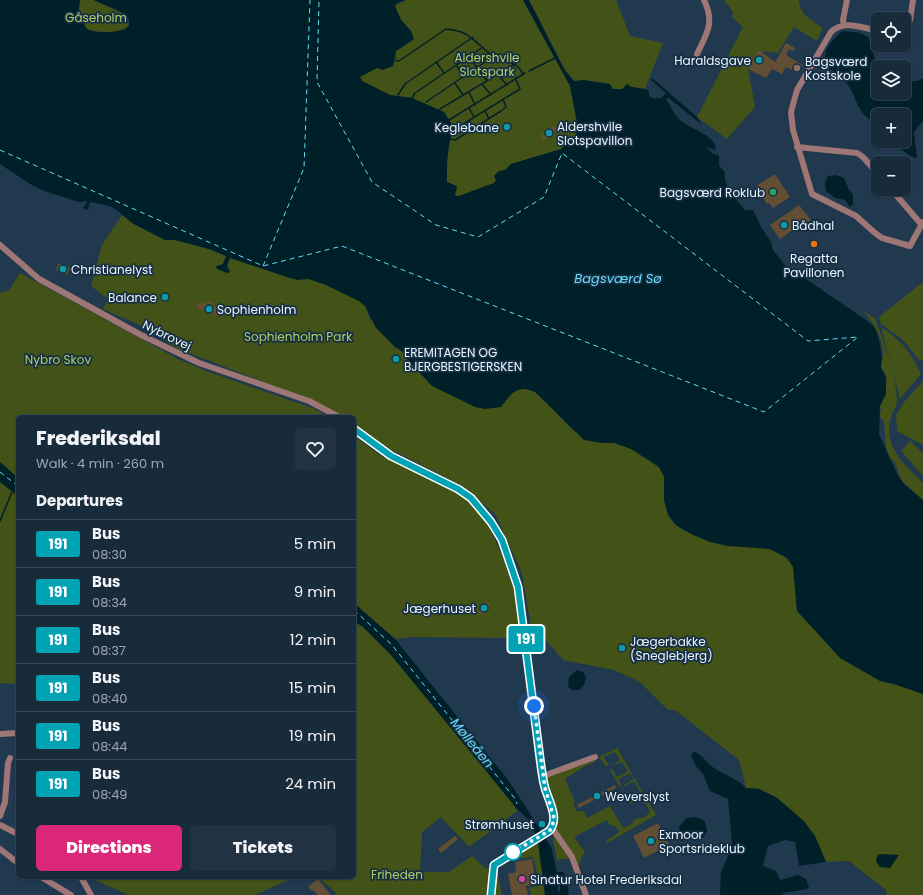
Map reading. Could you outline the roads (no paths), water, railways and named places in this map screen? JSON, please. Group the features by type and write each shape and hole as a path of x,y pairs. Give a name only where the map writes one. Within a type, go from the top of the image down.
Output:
{"street":[{"path":"697,54 710,25 710,17 704,0"},
{"path":"844,25 843,20 847,0"},
{"path":"911,19 913,0"},
{"path":"871,30 844,25 838,26 831,32 797,90 793,101 791,117 797,147 812,194 850,212 863,221 882,238 910,246 922,223 897,196"},
{"path":"797,147 857,153 871,166"},
{"name":"Nybrovej","path":"0,245 39,279 141,335 199,363 309,401 335,415"},
{"path":"356,430 391,456 458,489 471,498 491,522 502,540 518,587 543,776 553,813 552,828 572,857 586,895"},
{"path":"0,734 16,733"},
{"path":"543,776 595,757"},
{"path":"0,816 5,802 8,763 10,758"},
{"path":"0,825 16,833"},
{"path":"491,895 494,865 552,828"},
{"path":"0,849 16,861"},
{"path":"44,879 71,895"},
{"path":"82,879 91,895"}],"water":[{"name":"Bagsværd Sø","path":"0,0 80,0 79,9 86,28 95,32 106,32 126,29 129,25 129,19 123,13 94,0 406,0 397,3 395,6 401,20 411,31 414,39 396,51 393,66 383,70 377,68 360,77 362,81 390,95 412,98 444,112 454,128 447,161 447,182 457,186 455,196 459,196 494,183 496,180 494,176 499,171 505,170 511,164 561,149 575,137 578,127 570,86 523,0 529,0 564,69 574,81 584,80 610,84 613,89 622,89 627,84 632,87 649,91 649,96 654,99 665,97 681,121 708,136 714,143 716,148 714,150 706,147 713,154 719,155 719,166 725,172 728,188 745,210 753,210 761,227 771,242 773,250 784,264 869,322 875,328 882,358 881,367 886,378 886,394 880,406 879,434 898,476 905,485 923,500 923,694 880,681 840,658 797,611 793,567 787,558 770,549 728,546 710,542 691,534 676,525 668,515 664,500 664,476 659,467 631,449 614,443 584,440 535,392 524,389 515,391 501,407 485,409 475,407 432,386 406,358 401,350 395,347 376,328 365,306 359,301 326,285 309,279 297,280 230,258 227,266 230,272 227,273 217,269 216,266 223,264 226,256 209,249 175,240 165,240 132,223 117,210 109,206 90,202 88,210 83,208 87,203 86,201 79,202 44,191 30,184 0,164"},
{"path":"843,31 860,33 868,37 871,52 873,52 875,60 871,60 871,100 911,100 911,81 917,81 923,78 923,121 914,132 917,158 914,158 901,148 911,148 911,108 871,108 871,120 864,115 848,85 827,65 825,59 826,50 834,39"},
{"path":"652,78 697,117 702,125 665,95 666,93 651,80"},
{"path":"836,175 844,178 849,190 853,194 853,205 850,207 845,200 835,198 826,191 825,183 828,176"},
{"path":"0,462 16,476 16,494 0,482"},
{"name":"Mølleåen","path":"356,605 395,639 509,781 551,847 557,872 564,872 564,877 557,878 558,891 560,891 560,882 567,881 569,895 545,895 538,842 530,821 517,809 391,655 363,627 356,622"},
{"path":"577,670 583,672 586,677 584,685 579,690 572,690 568,687 569,677"},
{"path":"694,752 701,756 715,769 738,781 746,788 759,789 776,797 804,821 815,836 826,862 799,866 795,842 785,840 768,846 763,866 776,871 780,880 798,875 806,879 809,888 787,892 780,895 720,895 721,872 731,849 732,842 728,799 710,791 703,774 695,765 691,755"},
{"path":"696,817 705,821 707,831 703,838 692,839 681,834 679,827 686,818"},
{"path":"880,854 899,855 890,868 880,867 876,861 877,856"}],"waterway":[{"path":"396,61 399,61 446,29 462,32 472,38 493,56 514,64 521,70 523,75"},
{"path":"398,95 405,84 473,37"},
{"path":"412,98 415,93 483,47"},
{"path":"426,102 494,56"},
{"path":"469,57 487,81"},
{"path":"529,71 555,58"},
{"path":"436,62 444,73"},
{"path":"440,109 515,64"},
{"path":"456,65 464,77"},
{"path":"449,120 525,73"},
{"path":"498,75 507,85"},
{"path":"452,131 520,89 516,80"},
{"path":"455,83 463,95"},
{"path":"482,84 491,95"},
{"path":"469,92 475,105"},
{"path":"451,139 455,140 501,111 506,107 503,99"},
{"path":"469,108 474,117"},
{"path":"485,111 489,119"},
{"path":"0,521 12,492"}],"place":[{"name":"Haraldsgave","path":"759,60"},
{"name":"Bagsværd Kostskole","path":"797,68"},
{"name":"Keglebane","path":"507,127"},
{"name":"Aldershvile Slotspavillon","path":"549,133"},
{"name":"Bagsværd Roklub","path":"773,192"},
{"name":"Bådhal","path":"784,225"},
{"name":"Regatta Pavillonen","path":"814,244"},
{"name":"Christianelyst","path":"63,269"},
{"name":"Balance","path":"165,297"},
{"name":"Sophienholm","path":"209,309"},
{"name":"EREMITAGEN OG BJERGBESTIGERSKEN","path":"396,359"},
{"name":"Jægerhuset","path":"484,608"},
{"name":"Jægerbakke (Sneglebjerg)","path":"622,648"},
{"name":"Weverslyst","path":"597,796"},
{"name":"Strømhuset","path":"542,824"},
{"name":"Exmoor Sportsrideklub","path":"651,841"},
{"name":"Sinatur Hotel Frederiksdal","path":"522,879"}],"park label":[{"name":"Gåseholm","path":"96,17"},
{"name":"Aldershvile Slotspark","path":"487,64"},
{"name":"Sophienholm Park","path":"298,336"},
{"name":"Nybro Skov","path":"58,359"},
{"name":"Friheden","path":"397,874"}]}
